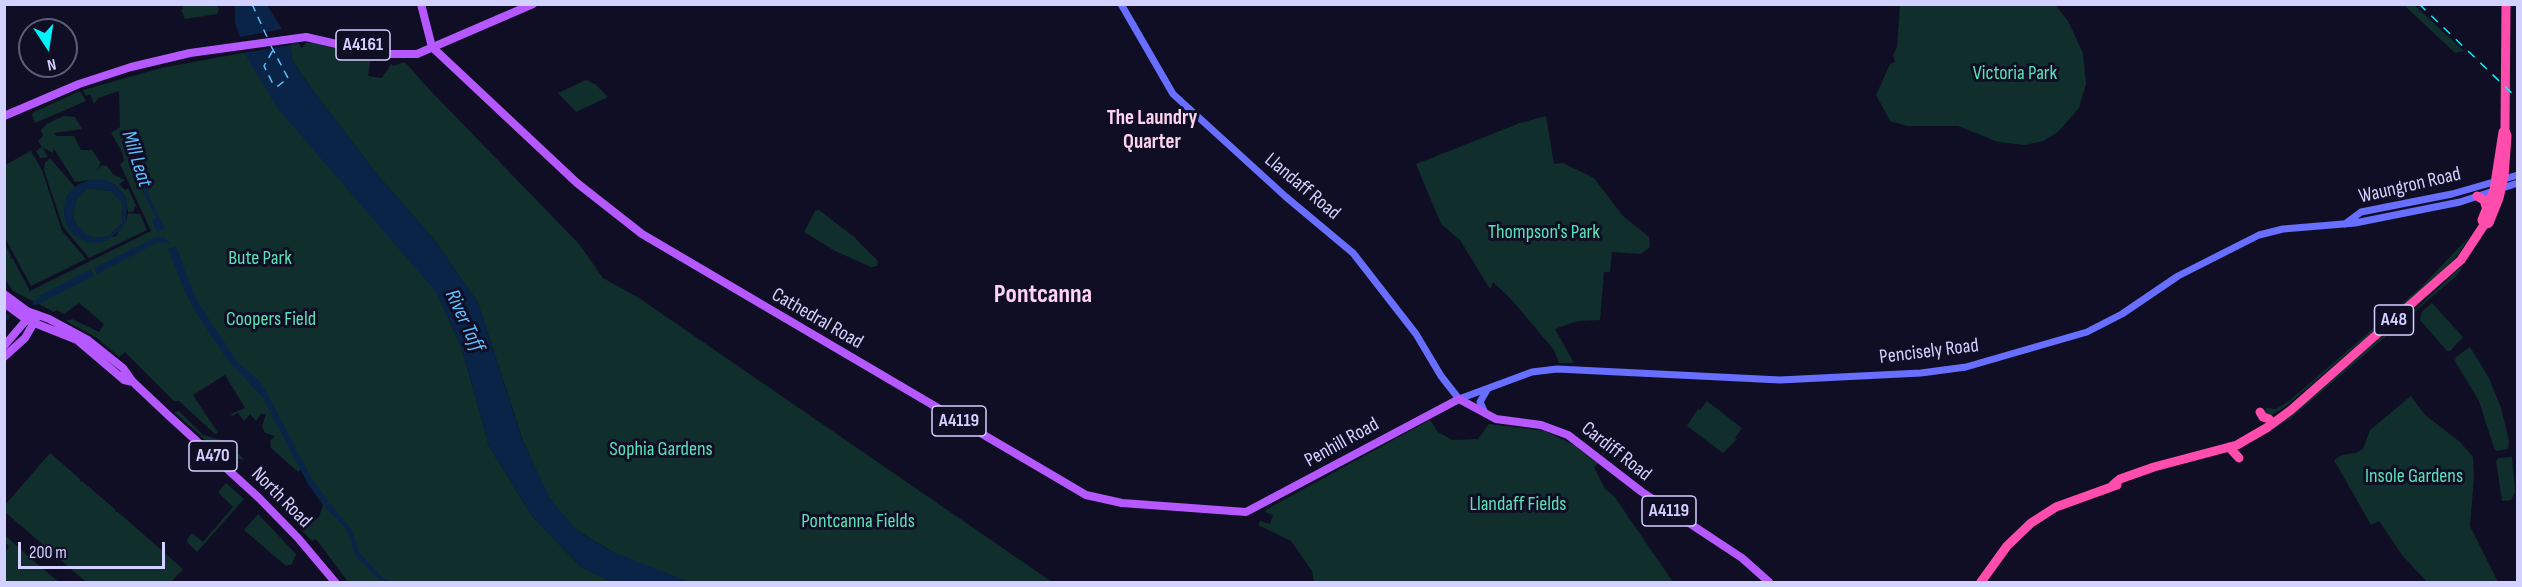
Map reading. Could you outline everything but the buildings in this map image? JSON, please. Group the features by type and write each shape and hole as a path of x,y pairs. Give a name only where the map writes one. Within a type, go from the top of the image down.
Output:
{"highway":[{"name":"A48","path":"2501,4 2502,49 2505,58"},
{"name":"A48","path":"1982,582 2007,546 2031,523 2056,507 2113,485 2120,479 2215,449 2278,420 2461,260 2484,225 2489,223 2499,184 2505,130 2506,4"},
{"name":"A48","path":"2484,225 2482,220 2499,184"},
{"path":"2477,196 2484,200 2487,210"},
{"name":"A48","path":"2215,449 2229,447 2269,419 2295,405"},
{"path":"2260,412 2263,417 2269,419"},
{"path":"2229,447 2237,453 2239,458"}],"main road":[{"path":"421,4 432,47"},
{"name":"A4161","path":"4,116 66,88 132,67 164,61 176,56 289,36 319,38 392,56 417,54 533,4"},
{"name":"Llandaff Road","path":"1121,4 1173,94 1286,197 1353,253 1416,334 1439,373 1459,399"},
{"name":"Cathedral Road","path":"432,47 571,177 642,234 1086,495 1122,503 1240,513"},
{"name":"Waungron Road","path":"2345,224 2477,196 2517,175"},
{"name":"Waungron Road","path":"2345,224 2361,212 2499,184 2517,183"},
{"name":"Pencisely Road","path":"1459,399 1532,372 1557,369 1780,380 1921,373 1966,367 2087,332 2122,314 2187,271 2254,236 2283,229 2345,224"},
{"name":"North Road","path":"4,294 33,317"},
{"name":"North Road","path":"4,303 77,340 124,380 133,382 259,498 298,538 335,582"},
{"path":"4,346 33,317"},
{"path":"4,357 25,338 33,317"},
{"path":"1485,413 1480,399 1489,388"},
{"name":"Cardiff Road","path":"1459,399 1502,420 1541,425 1568,435 1638,490 1742,558 1769,582"},
{"name":"Penhill Road","path":"1240,513 1257,508 1459,399"},
{"name":"North Road","path":"322,568 329,582"}],"green space":[{"path":"182,4 217,5 219,10 217,14 185,19 181,10 183,9"},
{"name":"Victoria Park","path":"1900,5 2055,5 2068,21 2083,53 2086,84 2079,108 2058,132 2043,141 2025,145 1998,142 1958,126 1907,126 1890,121 1876,95 1890,64 1895,62 1893,55 1897,47"},
{"path":"2404,5 2414,5 2464,51 2455,53"},
{"name":"Sophia Gardens","path":"298,43 302,48 306,43 315,43 371,58 368,76 382,78 391,64 393,66 405,62 579,244 603,278 639,298 1052,582 689,582 623,558 578,531 567,523 547,494 523,441 478,303 433,238 380,178 314,92 292,60 290,45"},
{"name":"Bute Park","path":"248,52 271,96 437,292 462,349 489,446 532,516 581,567 612,582 348,582 316,539 312,541 290,518 310,524 319,517 323,505 301,470 298,472 271,448 270,441 275,436 265,433 262,426 266,414 261,414 256,421 250,414 244,421 238,413 232,416 231,414 245,408 225,375 193,395 218,433 215,434 179,401 174,401 125,352 119,357 97,338 66,321 72,319 99,332 104,324 79,303 64,314 57,310 54,312 13,291 5,279 4,242 10,258 13,259 30,291 151,231 120,164 124,161 122,152 111,133 120,127 119,91 98,98 94,104 90,94 86,96 83,90 161,68"},
{"path":"586,80 595,84 608,97 576,112 558,93"},
{"path":"80,91 86,101 35,123 32,115 34,112"},
{"path":"63,116 75,117 82,129 54,133 56,136 74,136 81,150 92,150 101,163 97,170 102,165 107,166 113,174 125,180 119,184 125,190 128,188 138,210 135,206 133,212 128,212 125,196 114,184 91,180 75,182 54,149 53,153 42,147 38,141 43,136 41,130 47,124"},
{"name":"Thompson's Park","path":"1546,116 1554,164 1563,163 1594,178 1623,216 1649,237 1650,247 1641,254 1612,252 1610,272 1604,272 1600,320 1577,321 1555,329 1574,363 1559,363 1554,350 1511,299 1493,282 1490,289 1460,240 1441,224 1416,164 1520,123"},
{"path":"42,147 48,157 40,158 36,151"},
{"path":"31,151 42,170 62,231 86,259 31,286 4,236 5,165"},
{"path":"50,158 75,187 67,197 64,211 88,242 116,236 126,221 128,213 140,214 147,230 89,258 63,227 44,170 45,163"},
{"path":"88,188 111,191 123,204 122,223 109,236 94,238 86,235 75,223 73,216 76,200"},
{"path":"819,210 854,237 878,261 877,266 871,267 835,251 804,232 815,211"},
{"path":"2470,236 2458,255 2437,277 2286,406 2269,417 2264,415 2266,408 2276,409 2289,401 2420,288"},
{"path":"2460,268 2462,269 2455,277 2291,418 2274,429 2268,430 2417,308"},
{"path":"2432,303 2463,337 2450,351 2447,351 2420,320 2422,311"},
{"path":"2470,347 2489,378 2501,408 2509,441 2508,449 2497,451 2494,448 2479,401 2455,361 2456,357"},
{"name":"Insole Gardens","path":"2411,396 2424,414 2460,442 2473,457 2474,477 2470,526 2498,582 2427,582 2402,555 2379,521 2371,525 2334,460 2342,455 2356,453 2363,449 2370,430"},
{"path":"1707,401 1742,428 1735,438 1737,439 1723,453 1687,426 1698,409 1700,410"},
{"path":"179,411 203,435 228,442 244,460 223,456 174,412"},
{"name":"Llandaff Fields","path":"1430,420 1438,432 1452,440 1478,439 1489,424 1545,431 1574,445 1598,463 1594,467 1605,489 1614,496 1673,582 1314,582 1312,571 1291,541 1258,525 1260,521 1270,524 1273,515 1265,512 1267,509"},
{"path":"50,453 80,479 80,482 82,481 183,569 171,582 86,582 5,512 5,505"},
{"path":"2512,457 2515,492 2511,500 2502,501 2496,461 2498,458"},
{"path":"226,483 244,499 197,552 187,539 192,533 203,542 233,507 218,492"},
{"path":"258,514 296,554 292,564 286,566 244,530"},
{"path":"5,535 59,582 5,582 5,552 9,547 5,542"}],"water":[{"path":"267,5 282,29 240,37 235,23 235,6"},
{"name":"River Taff","path":"290,45 292,60 314,92 380,178 433,238 478,303 523,442 551,500 578,531 609,550 689,582 612,582 581,567 532,516 489,446 462,349 436,292 278,109 244,53"},
{"name":"Mill Leat","path":"130,130 130,142 150,198 165,229 157,232 152,220 156,218 145,196 121,131"},
{"path":"102,179 114,184 125,196 126,221 121,230 106,241 88,242 75,236 66,225 65,202 70,192 79,184","holes":["88,188 111,191 123,204 122,223 109,236 94,238 87,235 75,223 73,216 76,200"]},
{"path":"156,237 164,237 171,244 158,242 97,274 94,268"},
{"path":"176,246 196,299 238,363 258,379 266,391 313,481 329,501 323,505 308,484 263,398 226,358 196,313 168,249"},
{"path":"91,269 94,276 45,300 39,296"},
{"path":"330,503 352,530 359,552 382,577 390,582 378,579 356,556 346,529 325,507"}],"waterway":[{"path":"35,303 47,297"}],"ferry route":[{"path":"252,4 268,39"},
{"path":"271,46 288,78 278,86 273,84 264,66 273,50"}],"railway":[{"path":"2419,4 2518,99"}],"district":[{"name":"The Laundry Quarter","path":"1152,131"},
{"name":"Pontcanna","path":"1043,295"}],"park label":[{"name":"Coopers Field","path":"271,320"},
{"name":"Pontcanna Fields","path":"858,522"}]}
